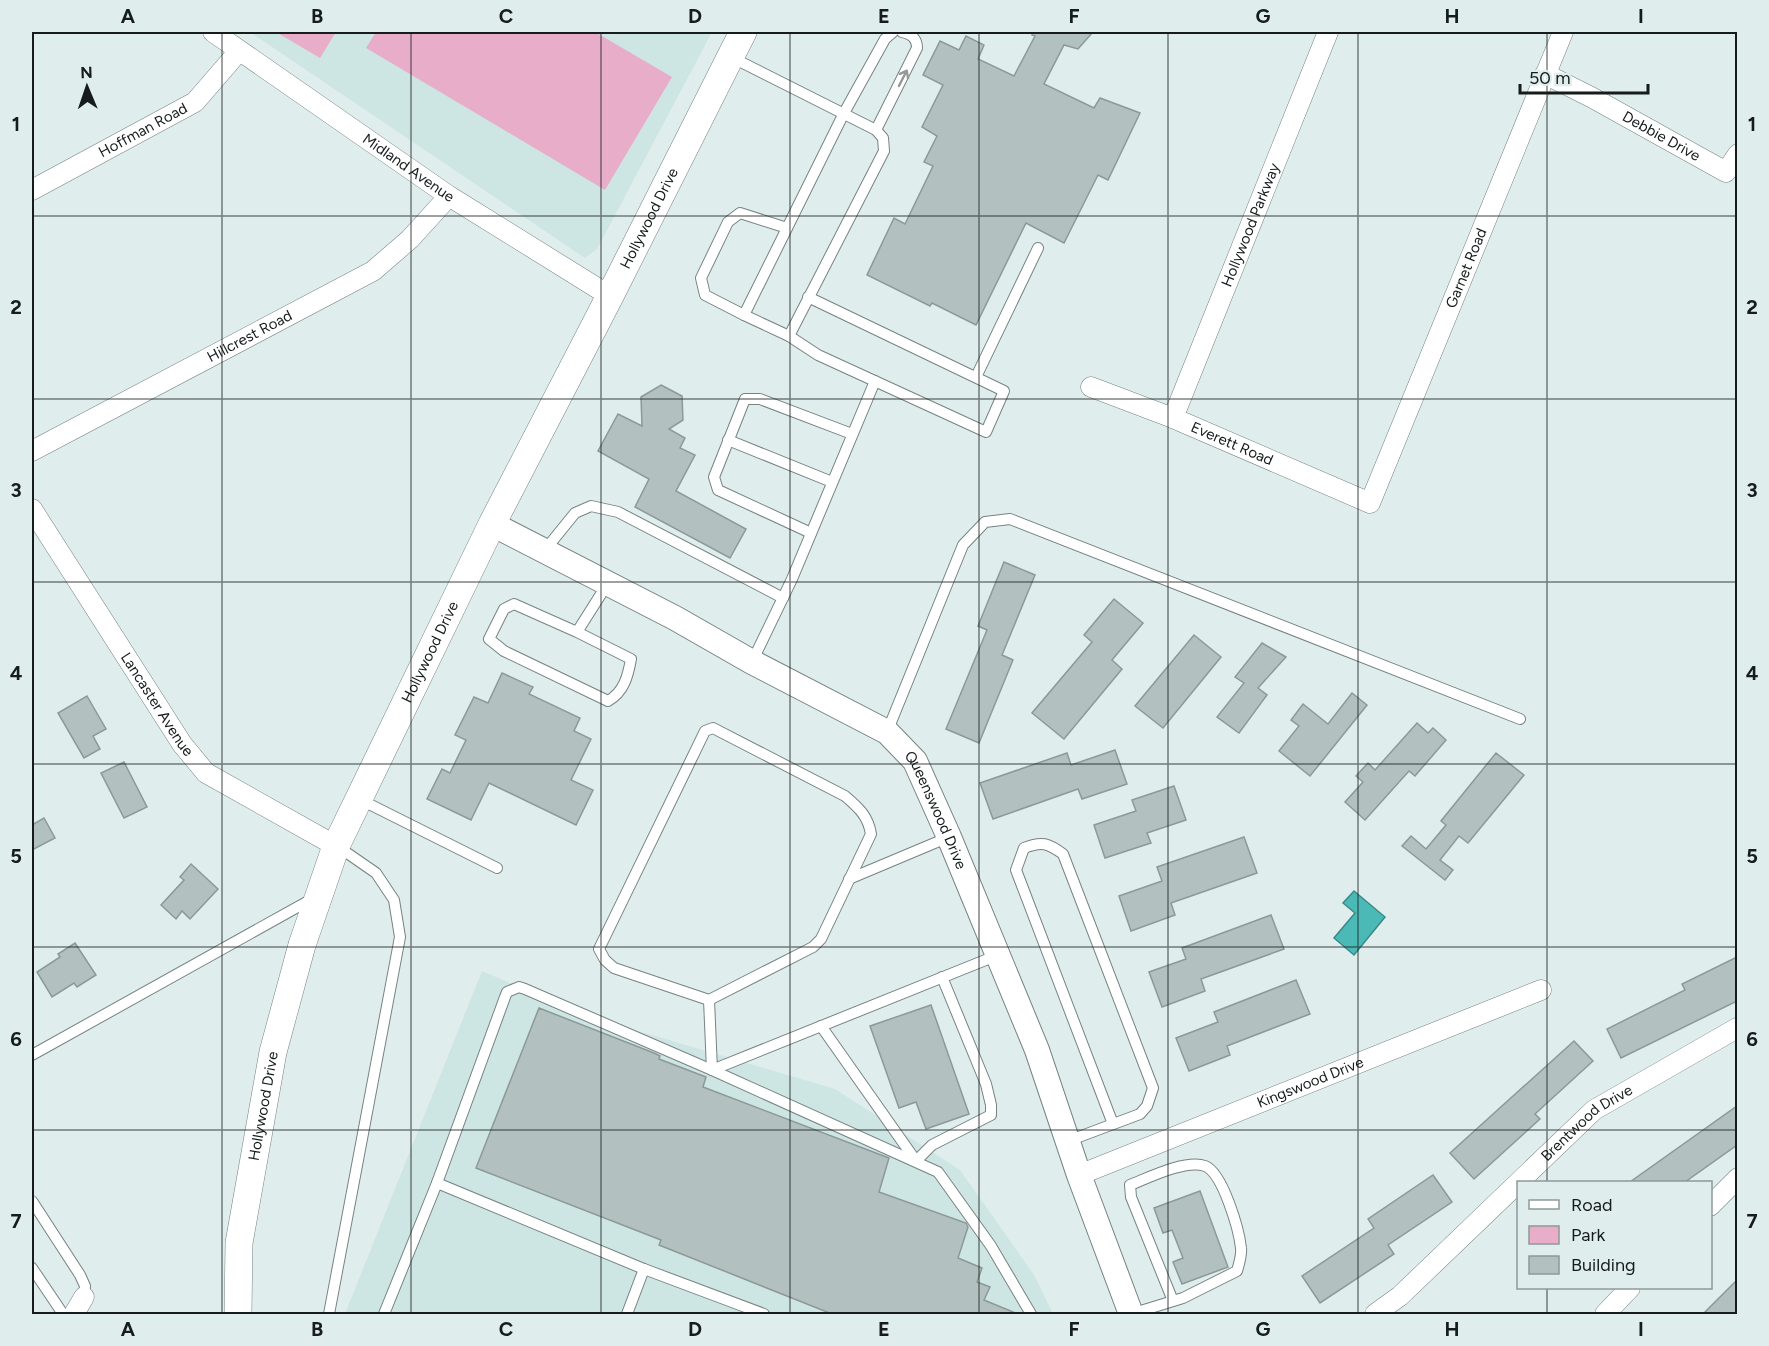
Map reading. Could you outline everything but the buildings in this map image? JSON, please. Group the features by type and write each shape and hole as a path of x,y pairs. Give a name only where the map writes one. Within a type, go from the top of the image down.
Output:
{"main road":[{"name":"Hollywood Drive","path":"238,1314 239,1243 273,1052 302,945 336,846 492,524 743,32"}],"street":[{"name":"Midland Avenue","path":"213,32 449,196 610,296"},
{"name":"Hollywood Parkway","path":"1173,418 1328,32"},
{"name":"Garnet Road","path":"1370,503 1563,32"},
{"name":"Hoffman Road","path":"32,190 195,102 239,51"},
{"name":"Debbie Drive","path":"1545,74 1726,172 1737,154"},
{"name":"Hillcrest Road","path":"32,451 373,271 410,239 449,196"},
{"name":"Everett Road","path":"1091,387 1173,418 1370,503"},
{"name":"Lancaster Avenue","path":"32,509 182,744 206,773 336,846"},
{"name":"Queenswood Drive","path":"492,524 675,618 752,662 887,732 915,761 1037,1050 1079,1175 1131,1314"},
{"name":"Kingswood Drive","path":"1079,1175 1541,990"},
{"name":"Brentwood Drive","path":"1520,1181 1594,1110 1737,1028"},
{"path":"1712,1204 1737,1178"},
{"name":"Brentwood Drive","path":"1375,1314 1400,1296 1517,1184"},
{"path":"1605,1314 1628,1289"},
{"path":"74,1314 84,1297"}],"lane":[{"path":"744,315 844,113 885,39 893,32"},
{"path":"876,129 917,48 917,43 912,36 902,32"},
{"path":"731,56 876,129 883,138 884,150 789,336"},
{"path":"787,228 740,213 728,222 702,278 705,295 789,336 818,356 986,432 1004,391 808,297"},
{"path":"976,377 1038,248"},
{"path":"752,662 783,598 875,381"},
{"path":"811,533 718,490 714,477 745,399 760,399 852,435"},
{"path":"728,440 832,482"},
{"path":"544,550 575,513 591,506 618,512 783,598"},
{"path":"887,732 963,544 985,522 1010,519 1520,720"},
{"path":"577,632 608,583"},
{"path":"514,604 577,632 631,659 629,673 619,695 608,701 504,651 489,639 504,609 514,604"},
{"path":"714,728 845,796 860,809 869,821 871,834 821,939 813,947 709,1000 614,968 605,960 600,950 705,731 714,728"},
{"path":"359,799 497,868"},
{"path":"849,879 949,837"},
{"path":"1068,1141 1140,1114 1147,1106 1153,1088 1064,854 1052,846 1038,843 1024,849 1016,870 1113,1124"},
{"path":"329,1314 400,938 394,900 376,873 336,846"},
{"path":"32,1055 319,895"},
{"path":"712,1070 998,955"},
{"path":"916,1161 932,1145 991,1115 986,1084 942,977"},
{"path":"384,1314 437,1183 507,992 519,987 712,1070 938,1172 991,1246 1031,1314"},
{"path":"709,1000 712,1070"},
{"path":"820,1026 916,1161"},
{"path":"1131,1314 1173,1301 1238,1271 1241,1250 1230,1206 1217,1176 1205,1166 1186,1165 1130,1185 1131,1197 1173,1301"},
{"path":"437,1183 644,1269 764,1314"},
{"path":"32,1201 80,1275 85,1286 84,1297"},
{"path":"32,1268 63,1314"},
{"path":"627,1314 644,1269"}],"shaded area":[{"path":"250,32 712,32 597,249 585,258"},
{"path":"482,971 587,1016 835,1089 960,1170 1034,1275 1053,1314 345,1314"}],"green space":[{"path":"276,32 336,32 320,58"},
{"path":"376,32 595,32 672,77 605,190 366,48"}],"water":[{"path":"1354,891 1385,917 1354,955 1334,938 1355,913 1343,903"}]}
